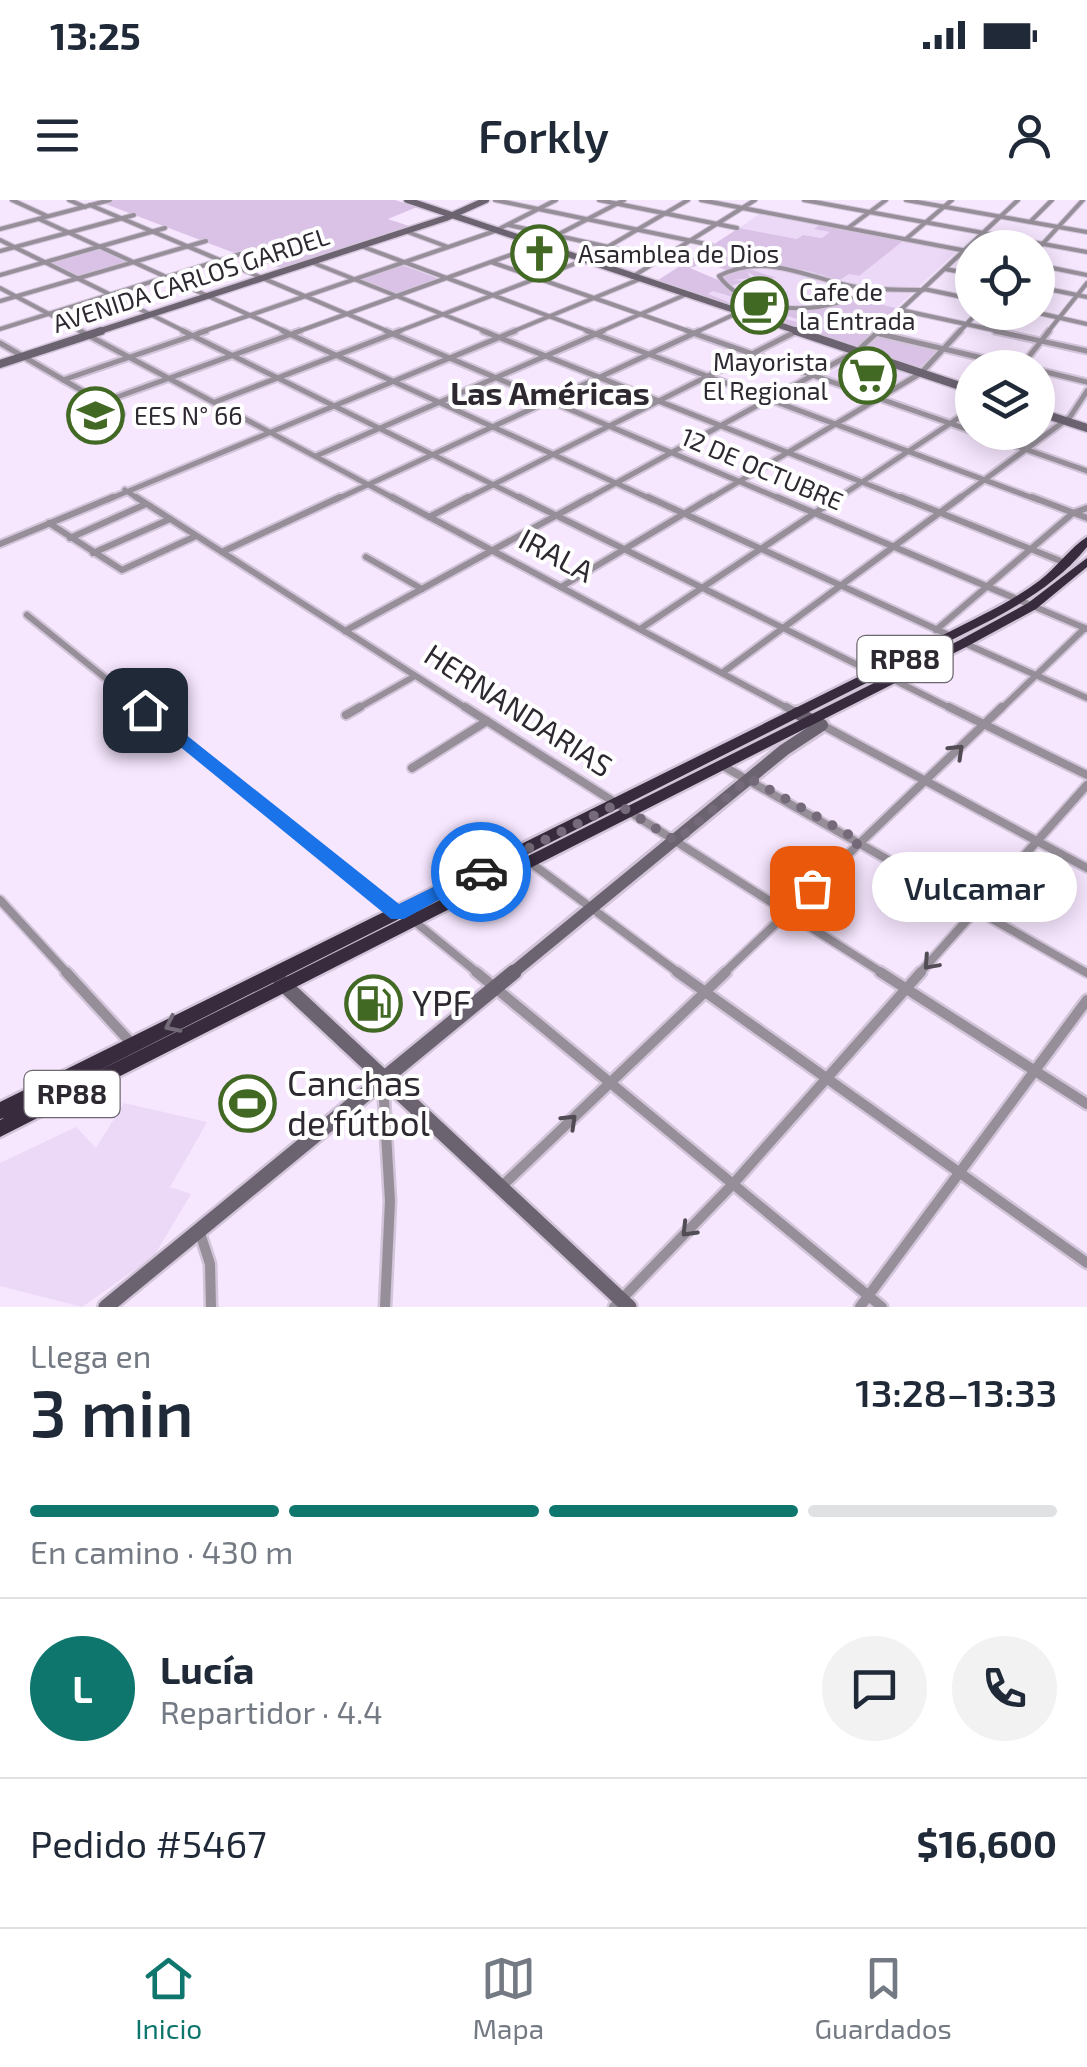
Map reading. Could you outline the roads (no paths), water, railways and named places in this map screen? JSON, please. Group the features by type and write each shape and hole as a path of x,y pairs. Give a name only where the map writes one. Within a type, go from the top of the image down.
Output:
{"highway":[{"name":"RP88","path":"0,1110 132,1044 414,921 531,863 797,713 1032,606 1080,566 1087,540"},
{"name":"RP88","path":"0,1129 398,914 817,722 1080,566"}],"main road":[{"path":"411,200 955,384"},
{"name":"AVENIDA CARLOS GARDEL","path":"0,364 406,232 486,200"},
{"path":"1055,417 1087,428"},
{"name":"IRALA","path":"797,713 817,722"},
{"path":"106,1307 817,722"},
{"path":"280,980 621,1304"}],"street":[{"path":"12,200 132,262 1087,698"},
{"name":"12 DE OCTUBRE","path":"69,200 222,260 1086,628"},
{"path":"0,226 110,200"},
{"path":"494,200 711,244"},
{"path":"64,380 495,231 556,200"},
{"path":"599,200 736,228"},
{"path":"70,414 538,245 624,200"},
{"path":"214,402 583,260 688,200"},
{"path":"701,200 955,249"},
{"path":"0,544 594,298 636,278 754,200"},
{"path":"804,200 966,230"},
{"path":"848,228 886,200"},
{"path":"906,200 1087,232"},
{"path":"906,240 952,200"},
{"path":"1010,200 1017,201"},
{"path":"1030,222 1052,200"},
{"path":"1055,230 1083,200"},
{"path":"797,218 821,201"},
{"path":"986,230 1017,201"},
{"path":"1073,211 1087,213"},
{"path":"0,251 134,214"},
{"path":"508,224 682,263"},
{"path":"0,275 165,228"},
{"path":"406,232 448,247"},
{"path":"0,240 876,674"},
{"path":"0,301 206,241"},
{"path":"360,246 1087,518"},
{"path":"1055,249 1087,252"},
{"path":"0,329 240,254"},
{"path":"345,631 856,351 955,260"},
{"path":"312,262 1080,566"},
{"path":"491,262 955,425"},
{"path":"852,298 829,306 775,306 751,300 722,284 720,275 740,268 780,267 854,286 923,289 955,296"},
{"path":"1055,268 1087,274"},
{"path":"945,269 955,271"},
{"path":"1034,350 1087,283"},
{"name":"IRALA","path":"0,288 797,713"},
{"path":"1055,291 1087,298"},
{"path":"316,456 686,294"},
{"path":"749,308 751,300"},
{"path":"739,312 775,306"},
{"path":"222,552 739,312 749,308 757,311"},
{"path":"901,310 955,322"},
{"path":"1055,317 1087,324"},
{"path":"560,587 921,373 961,330"},
{"path":"991,330 1087,351"},
{"path":"429,517 797,331"},
{"path":"876,333 955,352"},
{"path":"0,344 122,414"},
{"path":"1055,374 1087,382"},
{"path":"1055,427 1087,391"},
{"path":"640,629 955,420"},
{"path":"722,673 1025,450"},
{"path":"1029,450 1087,471"},
{"name":"HERNANDARIAS","path":"125,490 1087,1104"},
{"path":"70,538 146,504"},
{"path":"936,630 1072,513 1087,508"},
{"path":"93,553 170,519"},
{"path":"49,524 122,570 196,536"},
{"path":"366,557 422,588"},
{"path":"27,615 398,914"},
{"path":"500,1188 1086,628"},
{"path":"346,716 415,676"},
{"path":"892,679 1087,775"},
{"path":"412,768 487,721"},
{"name":"IRALA","path":"817,722 1087,868"},
{"path":"722,766 1087,973"},
{"path":"621,1304 733,1184 1087,785"},
{"path":"531,863 705,993 1087,1263"},
{"path":"0,900 132,1044"},
{"path":"414,921 882,1307"},
{"path":"860,1307 1087,1000"},
{"path":"382,1079 390,1201 385,1307"},
{"path":"199,1230 210,1264 211,1307"}],"place":[{"name":"Asamblea de Dios","path":"539,254"},
{"name":"Cafe de la Entrada","path":"760,306"},
{"name":"Mayorista El Regional","path":"867,376"},
{"name":"EES N° 66","path":"95,416"},
{"name":"Vulcamar","path":"812,888"},
{"name":"YPF","path":"373,1004"},
{"name":"Canchas de fútbol","path":"248,1104"}],"district":[{"name":"Las Américas","path":"550,394"}]}
